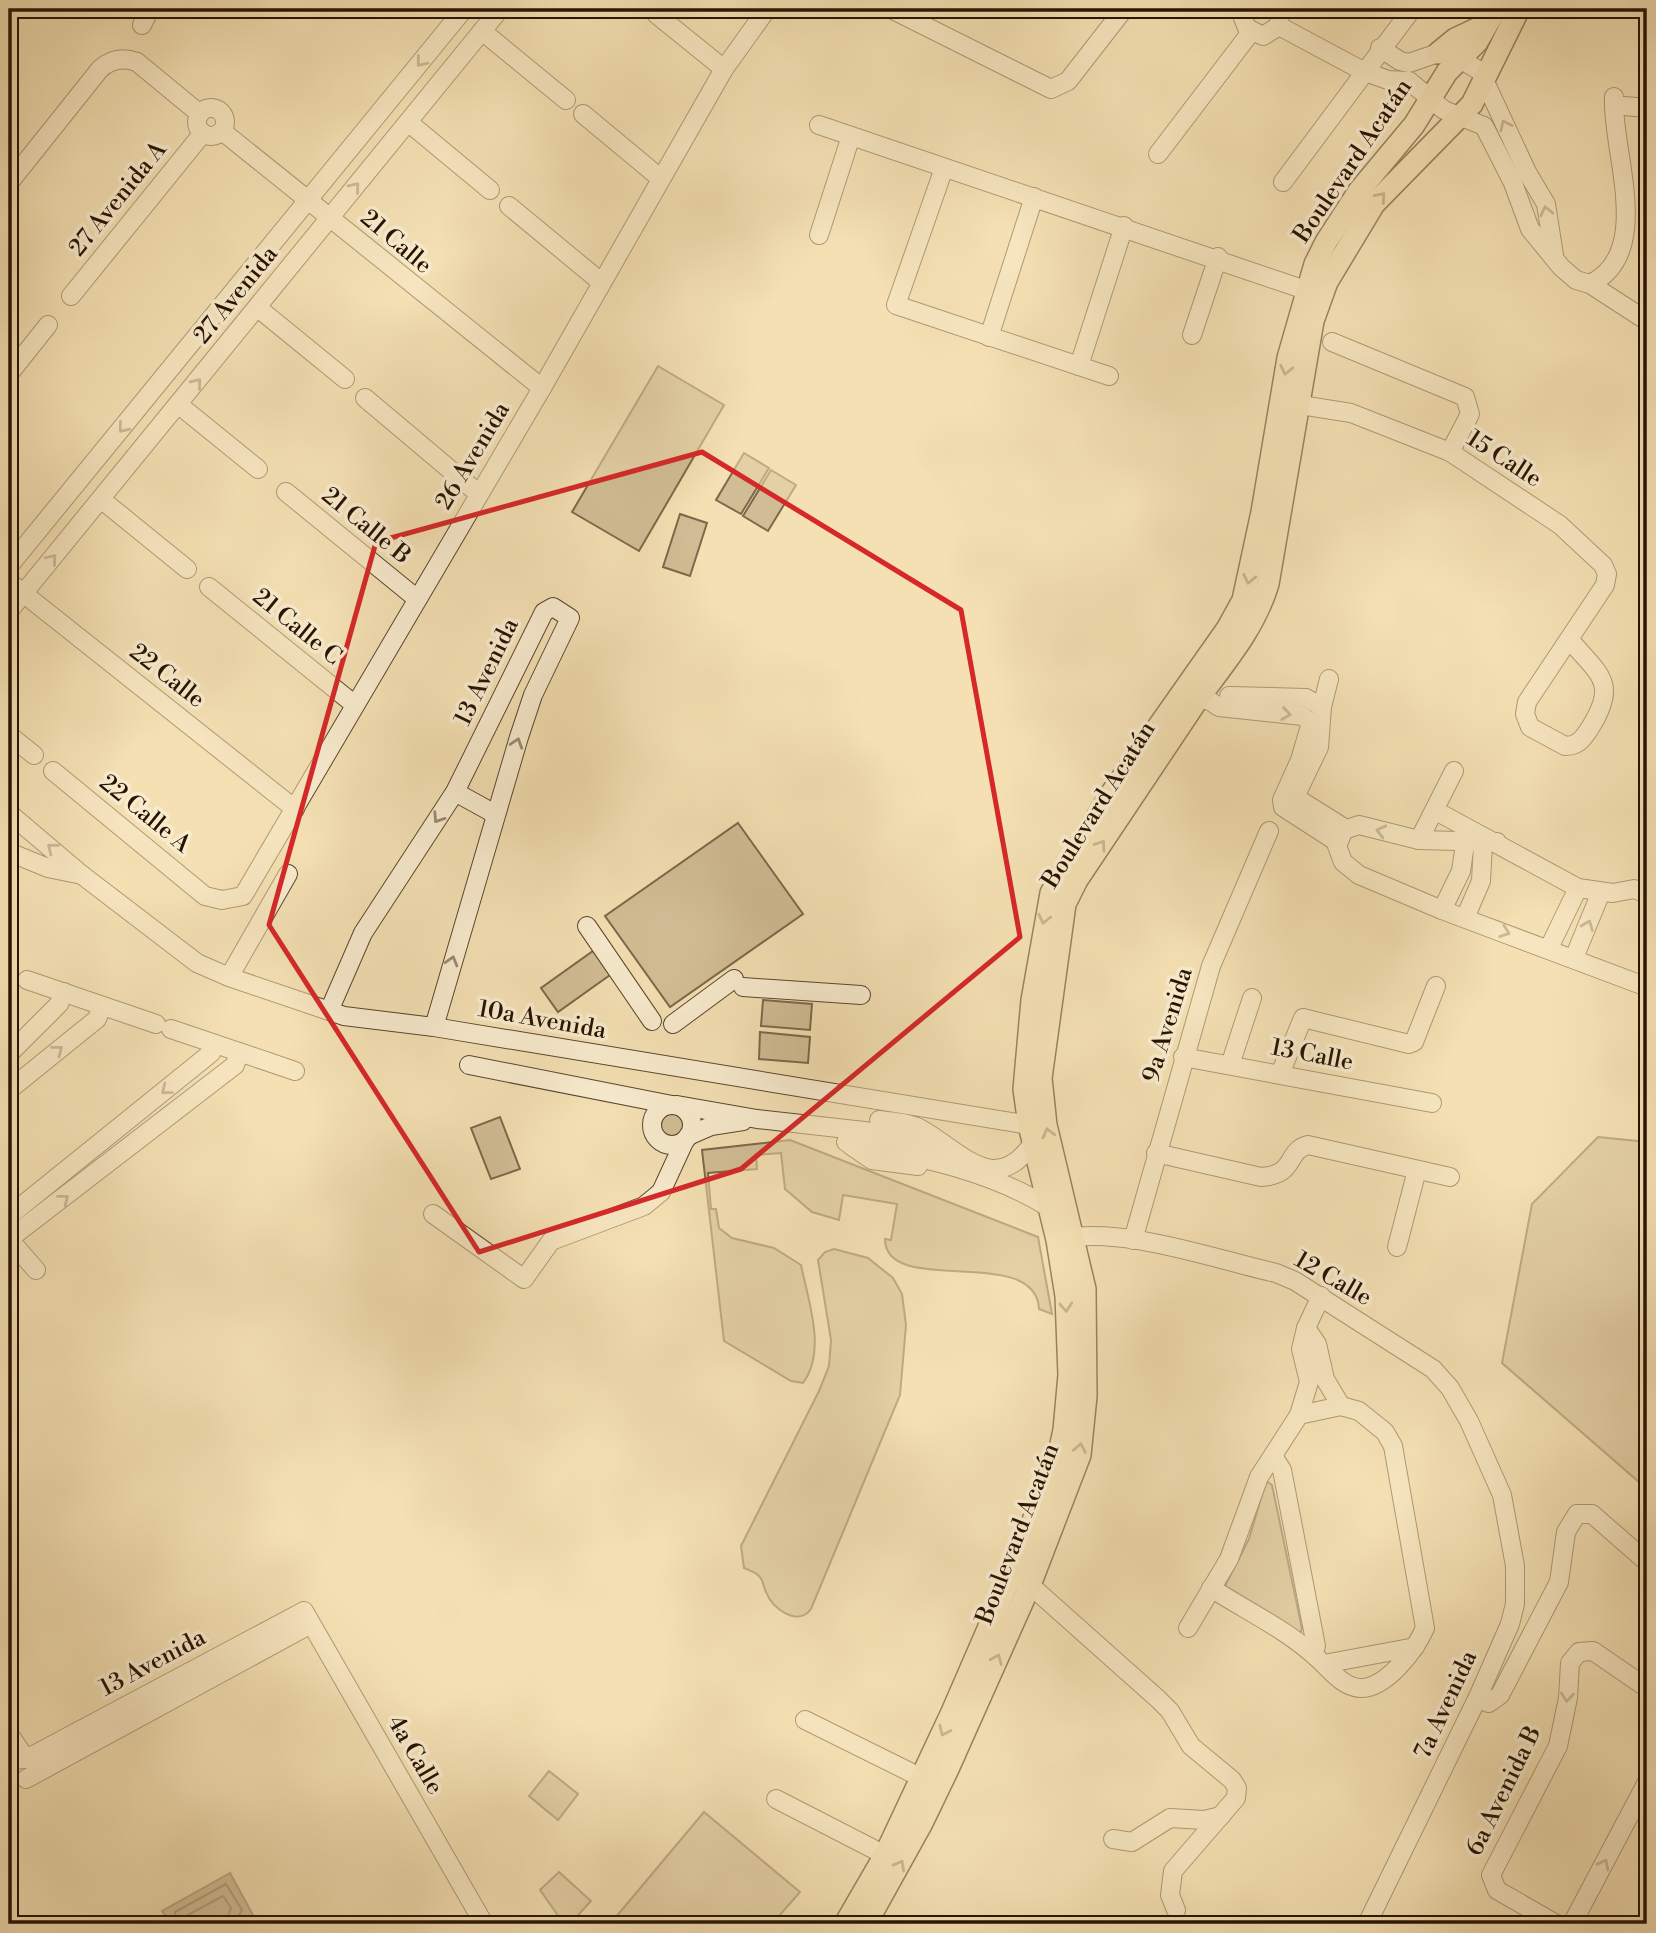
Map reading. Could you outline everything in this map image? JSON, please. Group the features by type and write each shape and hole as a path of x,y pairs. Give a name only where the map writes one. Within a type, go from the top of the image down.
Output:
{"main road":[{"name":"Boulevard Acatán","path":"1315,293 1374,204 1472,104 1519,9"},
{"name":"Boulevard Acatán","path":"866,1924 922,1823 1030,1585 1080,1455 1087,1329 1085,1289 1065,1238 1048,1207 1031,1134 1024,1089 1042,931 1051,893 1113,791 1197,698 1248,633 1265,594 1288,403 1326,242 1359,191 1414,125 1447,72 1477,42 1492,16"},
{"path":"1438,53 1492,16"},
{"name":"Boulevard Acatán","path":"845,1924 885,1855 922,1778 1010,1576 1059,1453 1064,1430 1068,1337 1065,1238 1041,1078 1065,904 1077,880 1197,698"}],"street":[{"name":"27 Avenida","path":"9,566 464,9"},
{"name":"27 Avenida","path":"9,611 180,405 500,9"},
{"name":"26 Avenida","path":"205,896 222,900 243,896 541,388 724,69 767,9"},
{"path":"891,9 1051,89 1068,81 1124,9"},
{"path":"1244,9 1244,23 1251,32 1270,34 1279,17 1363,71 1388,80 1409,81 1444,110 1484,127 1513,183 1531,229 1555,255 1561,267 1576,280 1590,284 1647,321"},
{"path":"1283,182 1380,48 1412,9"},
{"path":"656,14 724,69"},
{"path":"482,31 566,100"},
{"path":"1158,155 1251,32"},
{"path":"1380,48 1400,61 1409,63 1438,53 1477,68 1527,172 1546,204 1555,255"},
{"path":"1409,81 1438,53"},
{"path":"9,183 100,69 117,59 137,62 200,114 197,122 202,133 211,136 222,131"},
{"path":"1590,284 1601,279 1610,268 1623,243 1626,217 1625,185 1613,116 1619,101 1647,108"},
{"name":"21 Calle","path":"200,114 208,109 218,110 224,117 222,131 541,388"},
{"path":"583,114 660,178"},
{"path":"408,122 491,190"},
{"path":"819,125 1217,257 1315,293"},
{"name":"27 Avenida A","path":"71,296 202,133"},
{"path":"819,235 851,136"},
{"path":"944,168 897,305 1109,376"},
{"path":"989,337 1034,197"},
{"path":"509,206 601,282"},
{"path":"1079,366 1124,226"},
{"path":"1192,335 1217,257"},
{"path":"258,307 345,379"},
{"path":"9,374 48,325"},
{"path":"1332,342 1461,394 1469,405 1470,414 1450,452"},
{"path":"366,398 479,494"},
{"name":"15 Calle","path":"1288,403 1351,414 1450,452 1560,525 1603,565 1607,574 1605,584 1527,702 1525,714 1530,727 1566,746 1582,740 1604,705 1605,698 1602,679 1569,639"},
{"path":"180,405 258,469"},
{"name":"21 Calle B","path":"286,492 416,598"},
{"path":"102,500 187,569"},
{"name":"22 Calle","path":"9,582 295,809"},
{"name":"21 Calle C","path":"209,587 355,705"},
{"name":"13 Avenida","path":"329,1011 363,933 455,792 544,612 553,607 570,618 533,695 433,1027"},
{"path":"1329,678 1313,733 1282,800 1341,835"},
{"path":"1197,698 1219,695 1306,698 1322,707"},
{"path":"1197,698 1219,707 1302,716 1313,733"},
{"path":"9,735 34,755"},
{"name":"22 Calle A","path":"53,771 205,896"},
{"path":"1419,840 1454,771"},
{"path":"455,792 495,814"},
{"path":"1436,811 1577,888 1601,892 1634,889 1647,894"},
{"name":"10a Avenida","path":"9,813 82,875 187,956 229,977 344,1016 433,1027 1031,1134"},
{"path":"1341,835 1359,825 1419,840 1465,844 1490,842"},
{"name":"9a Avenida","path":"1133,1240 1211,966 1269,831"},
{"path":"1341,835 1340,858 1352,871 1442,910 1647,987"},
{"path":"1465,918 1481,881 1490,842"},
{"path":"1442,910 1461,871 1465,844"},
{"name":"10a Avenida","path":"9,852 48,868 82,875"},
{"path":"229,977 288,874"},
{"path":"1549,948 1577,888"},
{"path":"1574,958 1601,892"},
{"path":"587,926 652,1021"},
{"path":"27,980 295,1071"},
{"path":"673,1024 739,983 861,995"},
{"path":"1280,1074 1303,1018 1409,1044 1414,1042 1436,986"},
{"path":"9,1054 59,1004 64,992"},
{"path":"1230,1065 1252,998"},
{"path":"9,1090 97,1019 102,1006"},
{"path":"9,1216 211,1053 215,1044"},
{"path":"36,1270 9,1239 234,1065 239,1052"},
{"name":"13 Calle","path":"1183,1057 1432,1103"},
{"path":"469,1065 757,1119 817,1124 899,1136 1029,1195 1048,1207"},
{"path":"613,1091 654,1131 673,1145 710,1126 757,1119"},
{"path":"668,1181 654,1131 660,1109 675,1105"},
{"path":"433,1214 524,1279 551,1241 644,1206 662,1192 687,1138 690,1118 675,1105"},
{"path":"817,1124 846,1142 953,1159 985,1169 999,1170 1014,1165 1031,1134"},
{"path":"1156,1153 1261,1177 1276,1176 1284,1172 1302,1147 1308,1145 1450,1177"},
{"path":"1397,1247 1417,1170"},
{"name":"12 Calle","path":"1065,1238 1094,1234 1133,1240 1276,1273 1321,1296 1433,1369 1445,1381 1469,1420 1502,1494"},
{"path":"1188,1628 1229,1559 1259,1477 1299,1415 1317,1380 1317,1344 1306,1328 1321,1296"},
{"path":"1317,1380 1341,1406"},
{"path":"1211,1588 1318,1659 1348,1685 1369,1687 1382,1681 1415,1647 1425,1628 1393,1446 1373,1419 1359,1410 1341,1406 1299,1415"},
{"path":"1273,1456 1282,1470 1318,1659"},
{"name":"7a Avenida","path":"1367,1924 1478,1699 1515,1604 1515,1566 1502,1494"},
{"path":"1478,1699 1490,1703 1500,1695 1559,1582 1567,1528 1575,1515 1582,1512 1592,1514 1647,1562"},
{"path":"1010,1576 1030,1585 1158,1699 1170,1711 1191,1746 1232,1780 1237,1788 1236,1798 1173,1871 1170,1895 1177,1910"},
{"path":"26,1779 307,1617"},
{"name":"13 Avenida","path":"17,1759 307,1617"},
{"name":"4a Calle","path":"307,1617 484,1924"},
{"path":"1318,1659 1415,1647"},
{"name":"6a Avenida B","path":"1556,1924 1497,1890 1491,1880 1493,1867 1558,1746 1568,1698 1570,1663 1584,1650 1598,1653 1647,1688"},
{"path":"805,1720 922,1778"},
{"path":"9,1734 17,1759"},
{"path":"1572,1924 1647,1782"},
{"path":"776,1799 885,1855"},
{"path":"1113,1839 1132,1842 1170,1818 1204,1820 1222,1816"}],"highlighted area":[{"path":"702,452 961,610 1020,937 741,1169 479,1252 269,925 376,542"}],"shaded area":[{"path":"658,366 724,405 639,551 572,512"},
{"path":"744,453 769,468 741,514 716,500"},
{"path":"771,470 796,485 768,531 743,516"},
{"path":"680,514 707,523 690,576 663,567"},
{"path":"738,823 803,914 670,1007 605,916"},
{"path":"593,951 610,975 558,1012 541,988"},
{"path":"763,1000 812,1004 810,1030 761,1026"},
{"path":"760,1032 810,1037 808,1063 759,1059"},
{"path":"671,1113 681,1116 684,1126 681,1136 671,1139 661,1136 658,1126 661,1116"},
{"path":"500,1117 520,1169 491,1179 471,1128"},
{"path":"1598,1137 1647,1142 1647,1489 1502,1363 1532,1204"},
{"path":"790,1140 1038,1237 1052,1314 1039,1309 1032,1289 1014,1279 989,1273 909,1266 891,1256 885,1239 891,1240 897,1204 843,1195 839,1220 812,1212 785,1189 781,1153 756,1155 757,1169 708,1173 711,1209 716,1209 719,1228 732,1238 774,1248 801,1265 814,1325 814,1356 803,1383 791,1381 724,1341 702,1150"},
{"path":"834,1249 868,1258 893,1278 902,1294 906,1325 900,1395 811,1609 806,1614 793,1616 779,1610 769,1598 761,1578 744,1568 741,1546 829,1366 831,1340 818,1260 825,1252"},
{"path":"1266,1481 1272,1485 1302,1629 1300,1633 1225,1586 1249,1539"},
{"path":"549,1771 578,1794 558,1820 529,1796"},
{"path":"704,1812 800,1892 772,1924 610,1924"},
{"path":"559,1872 591,1901 570,1924 564,1924 540,1890"}],"water":[{"path":"230,1873 253,1915 236,1924 171,1924 162,1911"}]}
